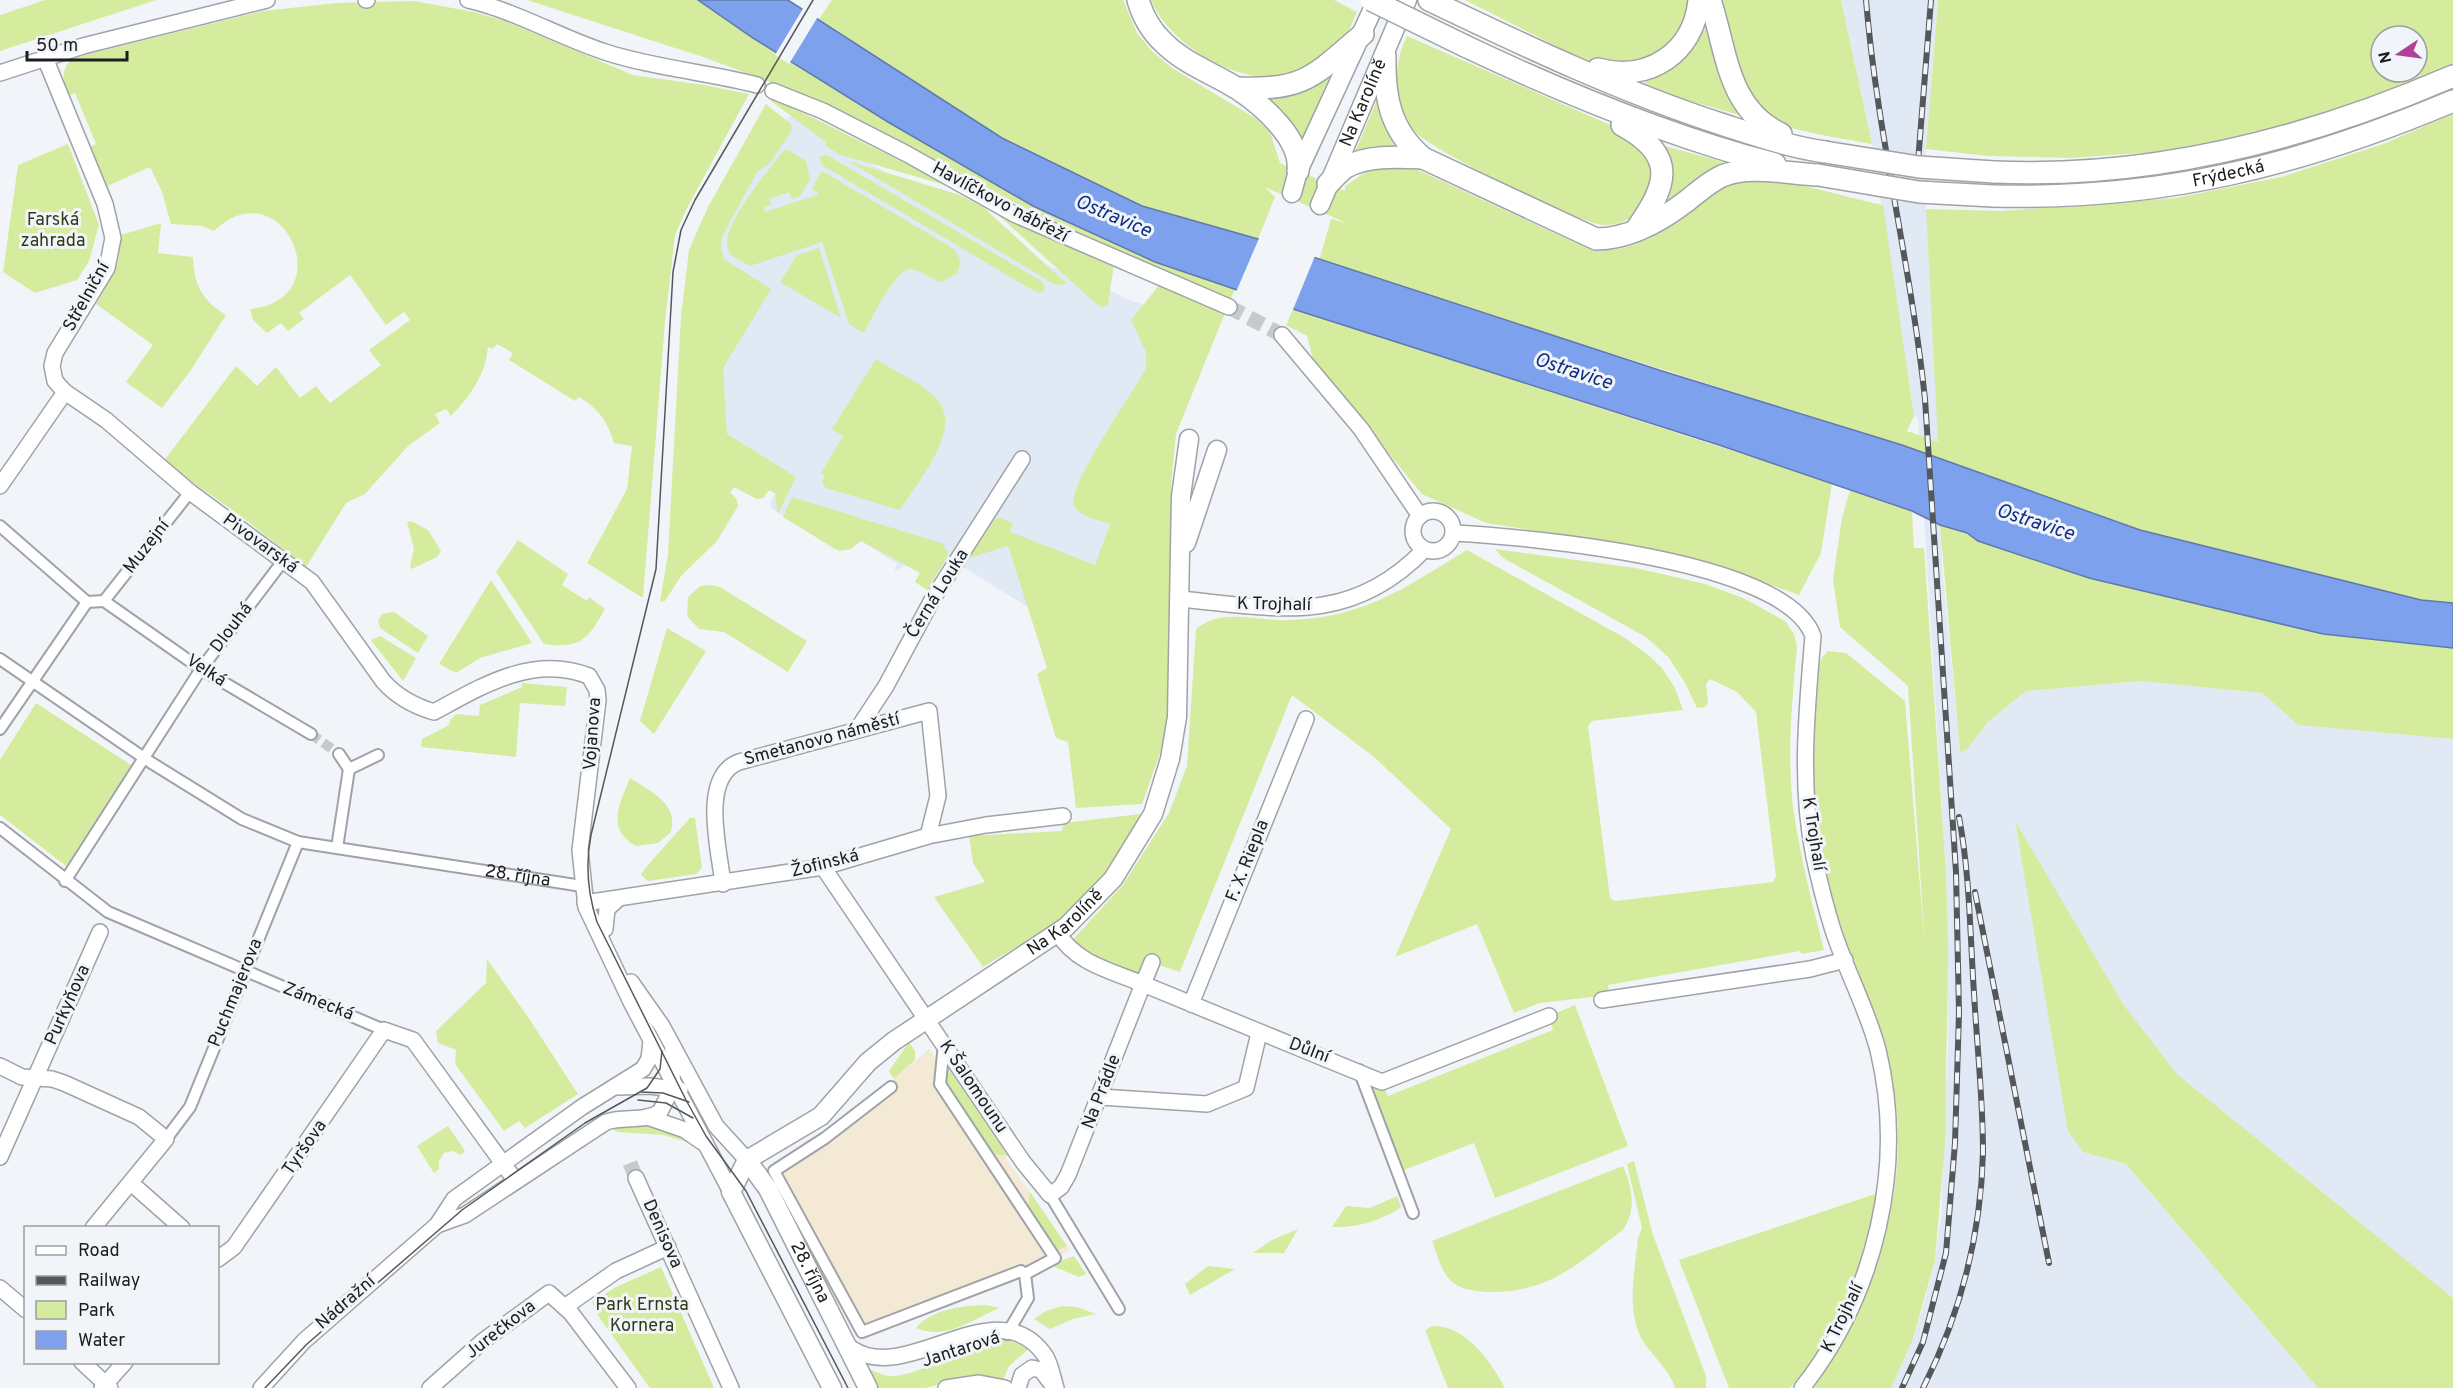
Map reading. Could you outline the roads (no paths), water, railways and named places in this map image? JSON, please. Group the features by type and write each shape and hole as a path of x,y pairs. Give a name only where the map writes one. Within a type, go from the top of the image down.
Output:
{"main road":[{"path":"1138,0 1148,25 1165,44 1193,65 1237,88 1258,105 1285,133 1297,157 1298,171"},
{"path":"1371,0 1582,100 1700,142 1811,174"},
{"path":"1429,0 1540,52 1678,110 1779,144 1818,150"},
{"path":"1540,52 1610,71 1634,72 1653,68 1668,60 1687,39 1695,24 1699,0"},
{"path":"1710,0 1733,79 1748,111 1769,128 1818,150"},
{"path":"1237,88 1282,88 1299,83 1324,68 1363,34"},
{"path":"1385,56 1385,83 1391,117 1400,134 1423,158 1583,235 1604,239 1635,231 1665,217 1709,183 1728,174 1756,172 1811,174"},
{"name":"Frýdecká","path":"1818,150 1912,167 1994,172 2109,169 2219,154 2327,126 2453,76"},
{"path":"1582,100 1647,140 1659,159 1660,191 1635,231"},
{"name":"Frýdecká","path":"1811,174 1919,192 1994,196 2086,195 2160,188 2315,154 2384,130 2453,100"},
{"path":"1328,183 1345,168 1355,164 1385,158 1423,158"}],"street":[{"path":"0,73 141,31 267,0"},
{"path":"468,0 542,25 614,55 646,64 719,75 757,85"},
{"name":"Na Karolíně","path":"1292,193 1298,171 1377,0"},
{"name":"Na Karolíně","path":"1320,205 1407,0"},
{"name":"Střelniční","path":"45,58 105,204 113,238 107,268 55,353 52,366 55,381 65,392"},
{"name":"Havlíčkovo nábřeží","path":"773,91 823,111 1024,218 1229,308"},
{"path":"1282,334 1361,429 1420,516"},
{"path":"0,486 65,392"},
{"name":"Pivovarská","path":"65,392 106,420 190,492 312,582 392,691 410,703 434,712"},
{"path":"1181,559 1181,495 1189,439"},
{"path":"1181,559 1217,450"},
{"name":"Černá Louka","path":"857,730 886,686 932,600 1022,459"},
{"name":"Muzejní","path":"104,601 190,492"},
{"path":"1430,511 1441,512 1450,520 1454,533 1448,545 1437,552 1424,549 1414,540 1413,534 1416,520 1430,511"},
{"path":"0,526 87,602 104,601"},
{"name":"K Trojhalí","path":"1454,533 1638,553 1682,563 1754,588 1803,616 1813,636 1805,718 1807,805 1814,856 1832,927 1877,1048 1888,1099 1890,1146 1888,1174 1870,1260 1840,1330 1802,1388"},
{"name":"K Trojhalí","path":"1179,599 1281,609 1335,604 1380,586 1398,574 1424,549"},
{"name":"Na Karolíně","path":"747,1160 821,1116 868,1062 925,1019 1058,933 1113,879 1145,830 1160,796 1170,759 1177,717 1181,559"},
{"name":"Dlouhá","path":"68,883 201,669 283,561"},
{"name":"Velká","path":"104,601 201,669 311,734"},
{"path":"0,729 31,680 87,602"},
{"name":"28. října","path":"0,659 146,759 242,819 298,842 582,886"},
{"name":"Vojanova","path":"434,712 473,689 514,673 544,670 579,672 589,676 597,690 597,719 580,850 582,886"},
{"name":"Smetanovo náměstí","path":"723,884 714,801 717,787 734,764 929,711 938,796 928,836"},
{"name":"F. X. Riepla","path":"1191,1004 1306,719"},
{"path":"337,848 349,769 339,754"},
{"path":"349,769 378,754"},
{"name":"Žofinská","path":"590,903 823,867 928,836 986,825 1063,816"},
{"name":"Zámecká","path":"0,828 108,912 245,972 413,1040 515,1180"},
{"name":"Puchmajerova","path":"165,1139 190,1107 298,842"},
{"name":"K Šalomounu","path":"823,867 1023,1162 1050,1195 1119,1309"},
{"path":"582,886 590,903"},
{"path":"605,929 607,909 618,899"},
{"name":"28. října","path":"590,903 633,986 673,1047 719,1130 747,1160 768,1189 847,1342 868,1388"},
{"name":"28. října","path":"590,903 596,932 674,1087 832,1388"},
{"name":"Purkyňova","path":"0,1157 100,932"},
{"path":"1058,933 1066,947 1080,958 1259,1033 1246,1088 1228,1096 1207,1104 1101,1097"},
{"path":"1602,1000 1817,968 1845,960"},
{"name":"Na Prádle","path":"1050,1195 1061,1187 1068,1175 1101,1097 1152,962"},
{"name":"Důlní","path":"1259,1033 1359,1070 1382,1082 1549,1016"},
{"name":"Tyršova","path":"219,1258 234,1247 384,1030"},
{"name":"Nádražní","path":"261,1388 304,1341 437,1225 454,1199 645,1067 650,1056 650,1039"},
{"name":"K Šalomounu","path":"944,1044 940,1084 1055,1258 1025,1274"},
{"path":"647,1118 660,1112 674,1087 673,1047"},
{"path":"0,1066 22,1077 52,1079 89,1095 138,1117 165,1139 94,1226"},
{"path":"1359,1070 1413,1213"},
{"name":"Nádražní","path":"610,1090 638,1085 674,1087 693,1096 705,1107"},
{"path":"891,1087 825,1137 774,1171 862,1332 1021,1271 1025,1274 1028,1298 1007,1334"},
{"name":"Nádražní","path":"437,1225 465,1215 606,1122 630,1117 647,1118 685,1130 695,1135 706,1147"},
{"path":"731,1192 747,1160"},
{"name":"Denisova","path":"636,1178 731,1388"},
{"path":"130,1183 181,1226"},
{"name":"Jurečkova","path":"437,1386 483,1341 549,1293 566,1306 616,1271 668,1247"},
{"path":"0,1288 24,1307"},
{"path":"566,1306 628,1388"},
{"name":"Jantarová","path":"847,1342 866,1362 883,1370 896,1370 989,1337 1007,1334 1023,1338 1042,1353 1048,1361 1055,1388"},
{"path":"84,1364 106,1387 123,1364"},
{"name":"Jantarová","path":"1018,1388 1024,1372 1035,1368 1041,1370 1055,1388"},
{"path":"946,1388 979,1383 1005,1388"}],"water":[{"name":"Ostravice","path":"698,0 788,0 1002,138 1142,206 1258,239 1662,371 1902,445 2140,530 2421,600 2453,603 2453,648 2323,634 2089,578 1978,541 1967,533 1940,525 1912,511 1719,445 1293,309 1155,262 1033,206 888,122 753,38"}],"tunnel":[{"path":"1229,307 1282,335"},
{"path":"311,734 339,754"},
{"path":"630,1163 636,1178"}],"tram line":[{"path":"813,0 695,200 681,230 673,272 656,569 591,835 588,868 591,901 597,922 686,1100 706,1136 746,1191 848,1388"},
{"path":"265,1388 307,1344 462,1210 585,1123 647,1088 660,1069 662,1051"},
{"path":"641,1092 663,1093 689,1102"},
{"path":"638,1100 666,1103 693,1118"}],"railway":[{"path":"1866,0 1878,100 1919,349 1925,399 1956,872 1959,1013 1955,1143 1946,1253 1923,1342 1902,1388"},
{"path":"1918,162 1931,0"},
{"path":"1923,1388 1948,1332 1966,1274 1978,1214 1983,1152 1968,883 1959,817"},
{"path":"1975,892 2049,1263"}],"park label":[{"name":"Farská zahrada","path":"53,230"},
{"name":"Park Ernsta Kornera","path":"642,1315"}]}
